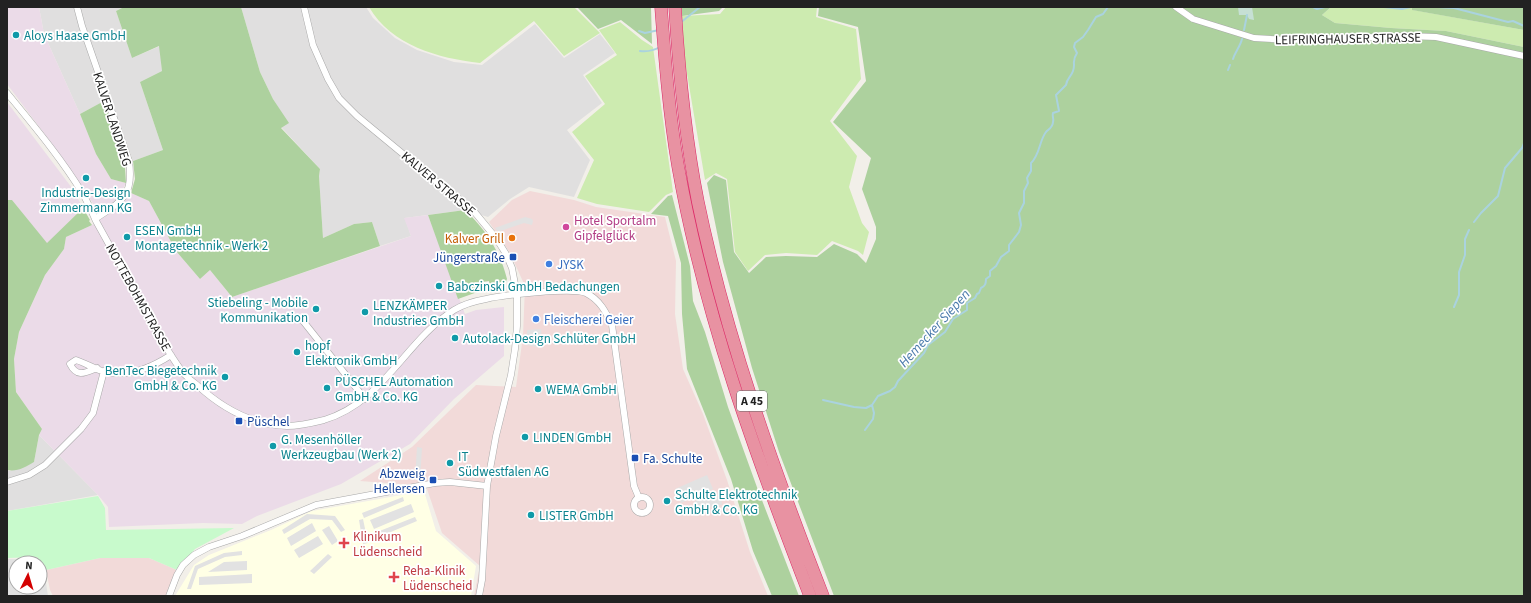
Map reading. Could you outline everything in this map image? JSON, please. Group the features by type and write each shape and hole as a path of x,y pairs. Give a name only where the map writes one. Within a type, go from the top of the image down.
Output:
{"highway":[{"name":"A 45","path":"661,7 668,96 685,204 697,257 723,351 747,425 810,596"},
{"name":"A 45","path":"675,7 680,84 687,141 698,201 719,289 750,394 823,596"}],"street":[{"name":"KALVER LANDWEG","path":"77,7 82,26 129,161 131,176 128,189 124,197 117,205 95,219"},
{"name":"KALVER STRASSE","path":"304,7 313,44 328,79 339,98 357,116 472,209 496,238 509,259 512,268 517,295 517,326 512,369 496,436 487,486 482,580 479,596"},
{"name":"LEIFRINGHAUSER STRASSE","path":"1176,7 1193,19 1254,38 1289,40 1407,36 1436,37 1524,56"},
{"name":"NOTTEBOHMSTRASSE","path":"7,93 41,134 77,185 158,336 185,375 208,396 230,410 257,422 287,426 305,425 338,415 365,400 424,335 442,318 461,306 473,302 487,298 517,295"},
{"path":"517,295 566,290 582,292 595,299 606,312 612,325 634,486 639,498"},
{"path":"303,320 365,400"},
{"path":"97,368 104,371 123,373 142,371 171,355"},
{"path":"7,482 29,475 45,465 81,429 93,413 104,371"},
{"path":"169,596 177,575 183,565 198,553 316,504 399,488 435,483 450,482 487,486"}],"shaded area":[{"path":"7,7 39,7 44,34 80,114 96,154 111,179 126,183 118,199 103,210 96,208 61,156 7,84"},
{"path":"39,7 124,7 116,11 132,58 160,46 162,71 140,82 163,150 133,161 110,98 80,114 44,34"},
{"path":"241,7 366,7 373,18 395,38 417,50 454,62 482,65 535,24 564,58 600,34 615,53 583,75 602,103 567,130 590,160 574,197 529,187 510,199 488,217 465,210 405,218 411,236 380,246 372,222 354,224 323,238 319,176 320,169 281,127 288,123 273,99 260,72"},
{"path":"1238,7 1252,7 1254,20 1249,19 1247,15 1239,15"},
{"path":"7,102 72,188 83,208 47,244 12,200 7,200"},
{"path":"530,191 574,200 596,207 665,217 676,261 675,314 683,369 703,414 727,480 750,552 768,596 474,596 480,566 442,533 426,486 360,481 412,447 476,385 516,387 523,336 525,286 510,253 489,222 512,200"},
{"path":"129,192 149,201 176,251 200,279 210,270 232,297 411,236 404,218 428,215 465,314 476,310 504,307 504,356 454,399 410,444 341,484 257,516 242,524 203,523 109,527 108,507 39,435 42,429 16,392 14,359 19,332 45,275 64,249 66,237 92,225 112,212 123,202"},
{"path":"525,217 532,219 532,225 524,223 498,232 495,228"},
{"path":"541,329 543,348 526,345 527,330"},
{"path":"39,435 98,495 7,511 7,470 9,471 34,462"},
{"path":"417,447 422,448 420,479 415,479"},
{"path":"707,475 713,489 681,503 675,489"},
{"name":"Klinikum Lüdenscheid","path":"424,491 436,531 476,566 471,596 175,596 194,565 209,555 271,530 312,511"},
{"path":"403,497 404,501 364,518 362,513"},
{"path":"721,497 722,505 695,509 695,501"},
{"path":"411,504 414,512 374,529 370,520"},
{"path":"307,514 335,516 345,530 341,532 332,520 310,519 284,534 282,530"},
{"path":"415,517 417,521 374,539 372,534"},
{"path":"363,519 368,543 363,544 359,520"},
{"path":"312,523 316,531 291,546 287,538"},
{"path":"329,526 338,541 332,545 322,530"},
{"path":"318,536 323,544 299,558 294,550"},
{"path":"242,551 242,555 225,557 198,569 191,589 187,589 195,566 224,553"},
{"path":"328,554 332,557 314,574 310,571"},
{"path":"100,558 149,558 177,570 166,596 53,596 48,580 48,570"},
{"path":"7,559 8,595 48,596 7,596"},
{"path":"247,561 247,570 208,572 224,562"},
{"path":"252,574 252,583 199,585 199,577"}],"green space":[{"path":"124,7 241,7 260,72 273,99 289,123 281,128 320,169 319,176 323,238 354,224 372,222 380,246 232,297 210,270 200,279 176,251 149,201 131,193 135,179 133,161 163,150 140,82 162,71 159,46 132,58 116,11"},
{"path":"369,7 574,7 600,33 564,56 534,21 480,63 448,58 417,48 403,41 390,32"},
{"path":"577,7 651,7 652,44 621,20 598,29"},
{"path":"681,7 723,7 719,11 682,16"},
{"path":"726,7 817,7 816,17 856,29 861,79 830,121 857,156 849,187 862,223 869,232 863,255 858,251 832,241 817,255 786,253 765,255 748,271 735,252 727,179 716,173 705,180 684,56 682,16 720,14"},
{"path":"819,7 1331,7 1322,15 1335,23 1446,31 1524,47 1524,596 834,596 779,452 752,368 723,262 707,183 714,175 726,180 734,252 749,273 766,257 817,257 834,244 857,254 866,263 876,239 876,227 862,189 871,158 833,122 866,81 858,27 818,16"},
{"path":"1331,7 1412,7 1413,10 1524,30 1524,47 1446,31 1335,23 1322,15"},
{"path":"1412,7 1524,7 1524,30 1412,10"},
{"path":"620,22 653,47 673,192 666,195 649,212 597,204 577,198 594,160 572,132 605,104 585,76 617,55 599,30"},
{"path":"104,101 125,167 126,183 111,179 96,154 80,114"},
{"path":"672,195 690,266 693,301 705,332 728,407 799,596 772,596 753,551 731,479 687,369 682,314 681,263 668,216 651,214 668,196"},
{"path":"7,200 12,200 47,243 83,208 92,225 66,237 64,249 45,275 19,332 14,359 16,392 42,429 39,435 34,462 21,469 14,470 7,470"},
{"path":"465,210 486,233 496,250 507,279 504,286 490,289 489,281 482,282 483,290 458,299 428,215"},
{"path":"98,496 105,508 106,530 234,528 195,549 177,570 149,558 100,558 48,570 48,555 8,555 7,558 7,511"}],"waterway":[{"path":"680,23 700,7"},
{"name":"Hemecker Siepen","path":"823,400 854,407 866,408 872,405 878,396 895,387 898,381 924,353 928,345 945,332 953,319 967,310 967,303 975,298 981,288 985,285 986,279 990,276 990,271 996,266 1001,257 1009,251 1009,245 1019,232 1021,225 1019,213 1024,203 1024,191 1028,183 1027,178 1031,171 1031,163 1036,156 1046,132 1051,128 1053,113 1059,111 1056,95 1066,85 1073,71 1074,58 1077,53 1074,47 1075,43 1083,37 1096,17 1103,14 1108,7"},
{"path":"1313,7 1317,9 1325,7"},
{"path":"1384,7 1402,9 1411,7"},
{"path":"1438,7 1454,8 1508,22 1513,21 1524,26"},
{"path":"1244,30 1247,15"},
{"path":"639,31 645,33 659,30"},
{"path":"1233,59 1242,39"},
{"path":"640,51 650,51 660,47"},
{"path":"1228,70 1230,65"},
{"path":"1474,222 1498,196 1505,168 1522,148 1524,143"},
{"path":"1454,307 1459,295 1459,272 1465,255 1465,239 1469,230"},
{"path":"865,430 873,419 874,413 872,405"}],"place":[{"name":"Aloys Haase GmbH","path":"16,35"},
{"name":"Industrie-Design Zimmermann KG","path":"86,178"},
{"name":"Hotel Sportalm Gipfelglück","path":"566,227"},
{"name":"ESEN GmbH Montagetechnik - Werk 2","path":"127,237"},
{"name":"Kalver Grill","path":"512,238"},
{"name":"Jüngerstraße","path":"513,257"},
{"name":"JYSK","path":"549,264"},
{"name":"Babczinski GmbH Bedachungen","path":"439,286"},
{"name":"Stiebeling - Mobile Kommunikation","path":"316,309"},
{"name":"LENZKÄMPER Industries GmbH","path":"365,312"},
{"name":"Fleischerei Geier","path":"536,319"},
{"name":"Autolack-Design Schlüter GmbH","path":"455,338"},
{"name":"hopf Elektronik GmbH","path":"297,352"},
{"name":"BenTec Biegetechnik GmbH & Co. KG","path":"225,377"},
{"name":"PÜSCHEL Automation GmbH & Co. KG","path":"327,388"},
{"name":"WEMA GmbH","path":"538,389"},
{"name":"Püschel","path":"239,421"},
{"name":"LINDEN GmbH","path":"525,437"},
{"name":"G. Mesenhöller Werkzeugbau (Werk 2)","path":"273,446"},
{"name":"Fa. Schulte","path":"635,458"},
{"name":"IT Südwestfalen AG","path":"450,463"},
{"name":"Abzweig Hellersen","path":"433,480"},
{"name":"Schulte Elektrotechnik GmbH & Co. KG","path":"667,501"},
{"name":"LISTER GmbH","path":"531,515"},
{"name":"Klinikum Lüdenscheid","path":"344,543"},
{"name":"Reha-Klinik Lüdenscheid","path":"394,577"}]}
